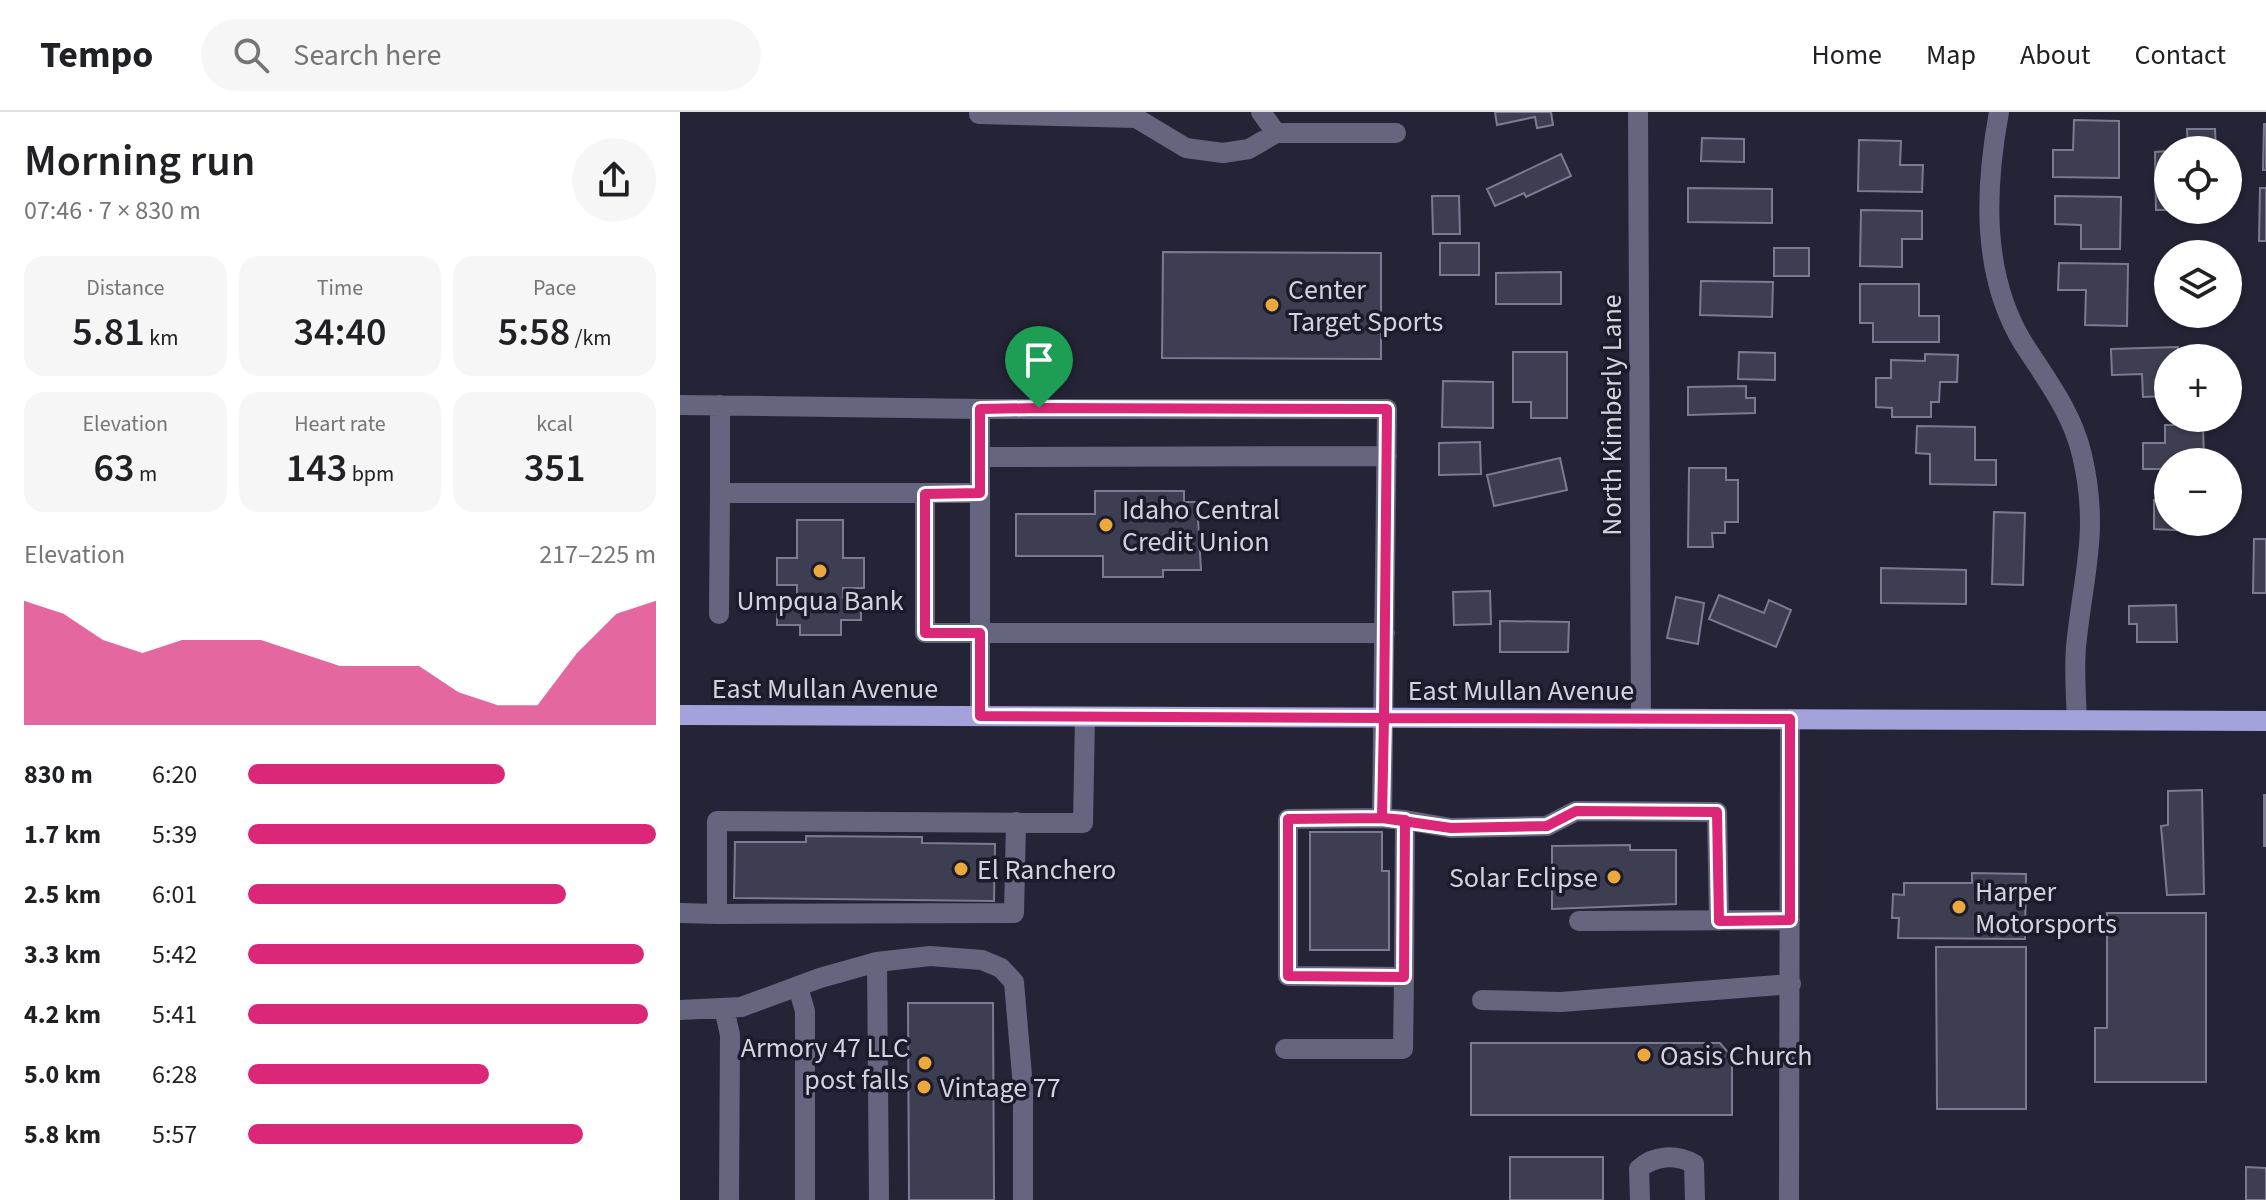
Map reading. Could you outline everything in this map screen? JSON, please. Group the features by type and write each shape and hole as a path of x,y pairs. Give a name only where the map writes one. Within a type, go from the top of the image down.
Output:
{"main road":[{"name":"East Mullan Avenue","path":"680,715 2266,721"}],"street":[{"path":"1261,112 1276,133"},
{"name":"North Kimberly Lane","path":"1638,112 1641,719"},
{"path":"1999,112 1990,195 1990,249 1998,281 2023,342 2058,394 2070,421 2082,453 2091,509 2092,543 2076,646 2077,720"},
{"path":"979,114 1107,114 1136,118 1186,148 1209,152 1249,149 1276,133 1396,133"},
{"path":"680,405 1387,409 1382,818"},
{"path":"719,614 720,405"},
{"path":"980,409 980,716"},
{"path":"980,457 1387,456"},
{"path":"720,493 980,493"},
{"path":"925,494 925,633 1385,633"},
{"path":"717,914 717,821 1083,823 1085,717"},
{"path":"1789,1200 1790,719"},
{"path":"1404,977 1288,976 1288,819 1382,818 1451,828 1547,826 1576,811 1717,812 1719,921"},
{"path":"1285,1049 1403,1049 1405,820"},
{"path":"680,913 1014,913 1016,822"},
{"path":"1579,921 1790,920"},
{"path":"680,1010 741,1007 877,962 930,956 982,960 1001,968 1014,982 1023,1087 1023,1200"},
{"path":"877,962 879,1200"},
{"path":"1482,1000 1561,1002 1791,984"},
{"path":"798,987 805,1011 805,1200"},
{"path":"724,1008 730,1035 729,1200"},
{"path":"1640,1200 1639,1169 1649,1159 1668,1157 1683,1158 1694,1164 1695,1200"}],"building":[{"path":"1495,112 1551,112 1553,125 1537,128 1535,117 1497,125"},
{"path":"2074,120 2119,121 2119,178 2053,177 2053,150 2073,150"},
{"path":"2266,124 2266,170 2263,170"},
{"path":"2187,129 2215,129 2215,136 2187,136"},
{"path":"1702,138 1744,139 1744,162 1701,161"},
{"path":"1859,140 1901,141 1900,165 1923,165 1922,192 1858,191"},
{"path":"1561,154 1571,176 1526,197 1524,193 1495,206 1487,189"},
{"path":"1688,188 1772,189 1772,223 1688,222"},
{"path":"2260,188 2266,188 2266,241 2259,241"},
{"path":"1432,196 1459,196 1460,234 1433,234"},
{"path":"2055,196 2121,197 2120,249 2081,249 2081,225 2055,224"},
{"path":"1861,210 1922,211 1922,239 1902,239 1902,267 1860,266"},
{"path":"1440,243 1479,243 1479,275 1440,275"},
{"path":"1774,248 1809,248 1809,276 1774,276"},
{"name":"Center Target Sports","path":"1163,252 1381,253 1381,359 1162,358"},
{"path":"2059,263 2128,264 2127,326 2085,325 2086,290 2058,290"},
{"path":"1561,272 1561,304 1496,304 1496,273"},
{"path":"1701,281 1773,282 1772,317 1700,315"},
{"path":"1860,284 1919,284 1919,316 1939,316 1939,342 1873,342 1873,323 1860,323"},
{"path":"2154,348 2154,397 2143,397 2142,374 2112,375 2111,349"},
{"path":"1513,352 1567,352 1567,418 1531,418 1531,402 1513,402"},
{"path":"1739,352 1775,353 1775,380 1738,379"},
{"path":"1925,354 1958,355 1957,382 1940,382 1939,402 1931,402 1931,417 1892,417 1892,408 1876,407 1876,378 1891,378 1891,360 1925,361"},
{"path":"1443,381 1493,382 1493,428 1442,427"},
{"path":"1746,386 1746,398 1755,398 1755,413 1688,415 1688,387"},
{"path":"1917,426 1975,427 1975,460 1996,460 1996,485 1930,484 1930,454 1916,453"},
{"path":"2165,432 2203,432 2204,448 2154,448 2154,469 2143,469 2143,443 2165,443"},
{"path":"1480,442 1481,474 1439,475 1439,443"},
{"path":"1560,458 1567,490 1494,506 1487,475"},
{"path":"1689,468 1726,468 1726,480 1738,480 1738,522 1725,522 1725,533 1712,533 1713,547 1688,547"},
{"name":"Idaho Central Credit Union","path":"1095,491 1184,491 1184,502 1197,502 1201,570 1163,570 1163,577 1103,577 1103,556 1016,556 1016,514 1095,514"},
{"path":"1994,512 2025,513 2023,585 1992,584"},
{"name":"Umpqua Bank","path":"797,520 843,520 843,558 864,558 864,588 843,588 843,598 861,598 861,620 841,620 841,635 800,635 800,625 777,625 777,599 797,599 797,585 777,585 777,558 797,558"},
{"path":"2254,539 2266,539 2266,593 2253,593"},
{"path":"1881,568 1966,570 1966,604 1881,603"},
{"path":"1490,591 1491,624 1454,625 1453,592"},
{"path":"1719,595 1764,613 1769,600 1791,610 1776,647 1709,619"},
{"path":"1676,597 1704,603 1698,644 1667,638"},
{"path":"2176,605 2177,642 2137,642 2137,624 2129,624 2129,606"},
{"path":"1500,621 1569,622 1568,652 1500,652"},
{"path":"2202,790 2204,894 2167,895 2161,826 2168,825 2168,791"},
{"path":"2266,795 2266,846 2264,846"},
{"path":"1310,832 1382,832 1382,871 1389,871 1389,950 1310,950"},
{"path":"806,836 922,837 922,843 995,844 994,901 734,898 735,842 806,842"},
{"name":"Solar Eclipse","path":"1630,845 1630,850 1676,850 1676,904 1552,909 1552,846"},
{"name":"Harper Motorsports","path":"1972,873 2026,874 2025,939 1898,938 1899,918 1892,918 1893,894 1904,895 1904,883 1972,883"},
{"path":"2107,913 2206,913 2206,1082 2095,1082 2095,1028 2107,1028"},
{"path":"1936,947 2026,947 2026,1109 1937,1109"},
{"path":"908,1003 993,1003 994,1200 909,1200"},
{"path":"1471,1043 1720,1043 1732,1057 1732,1115 1471,1115"},
{"path":"1510,1157 1603,1157 1603,1200 1510,1200"},
{"path":"2246,1167 2266,1168 2266,1200 2246,1200"}],"place":[{"name":"Center Target Sports","path":"1272,305"},
{"name":"Idaho Central Credit Union","path":"1106,525"},
{"name":"Umpqua Bank","path":"820,571"},
{"name":"El Ranchero","path":"961,869"},
{"name":"Solar Eclipse","path":"1614,877"},
{"name":"Harper Motorsports","path":"1959,907"},
{"name":"Oasis Church","path":"1644,1055"},
{"name":"Armory 47 LLC post falls","path":"925,1063"},
{"name":"Vintage 77","path":"924,1087"}],"route":[{"path":"1039,408 980,409 980,493 925,494 925,633 980,633 980,716 1384,718 1382,818 1405,820 1404,977 1288,976 1288,819 1382,818 1405,820 1451,828 1547,826 1576,811 1717,812 1719,921 1790,920 1790,719 1384,718 1387,409 1039,408"}]}
